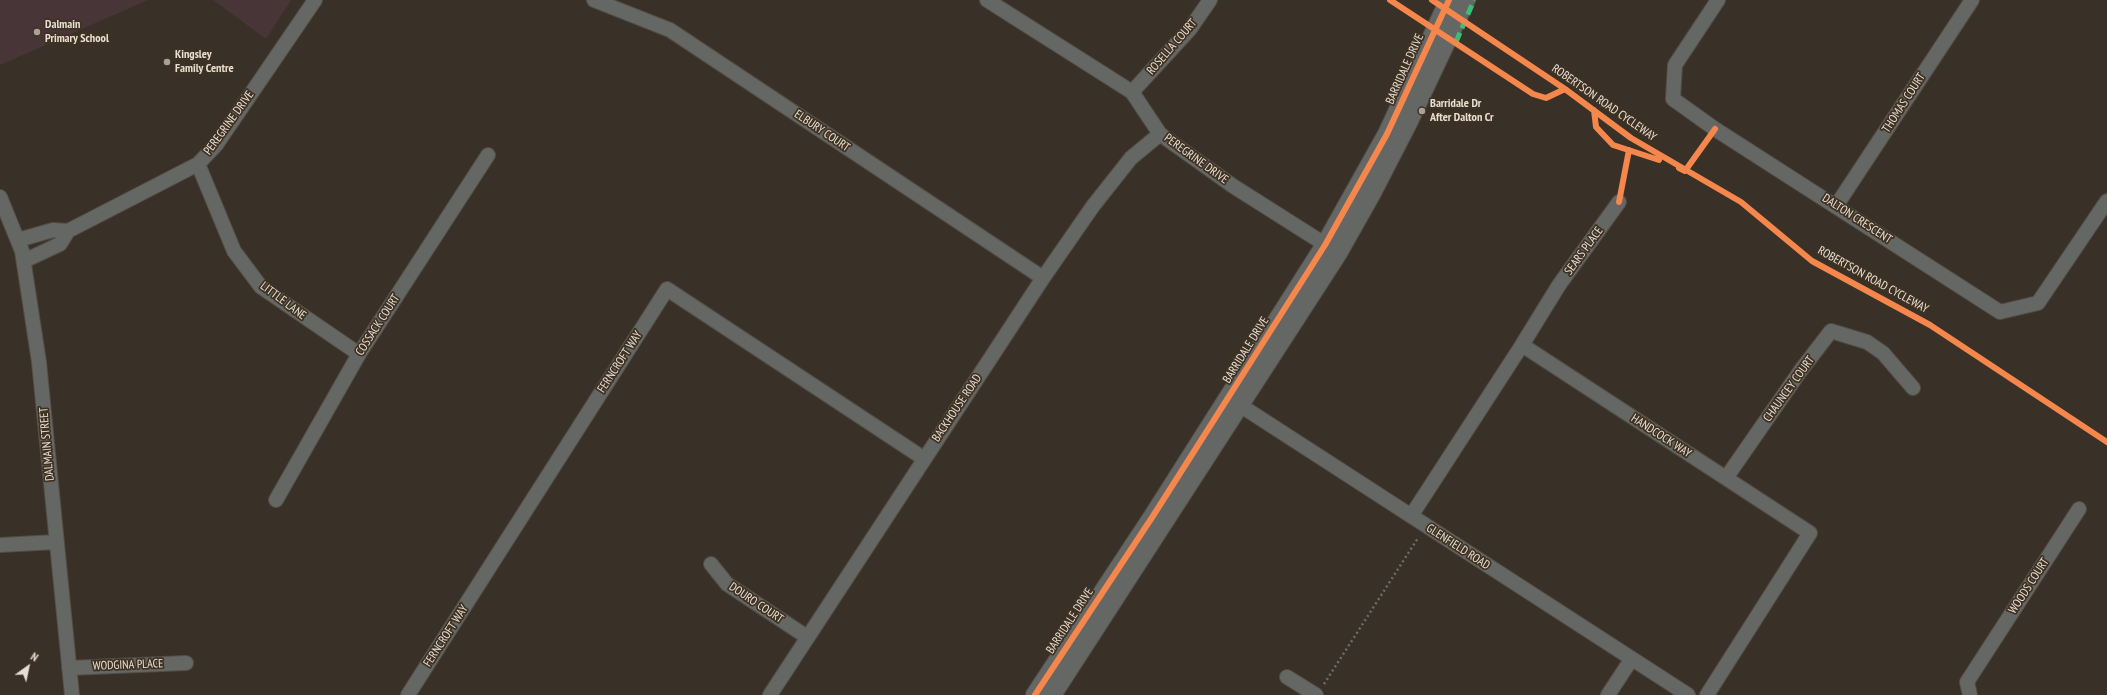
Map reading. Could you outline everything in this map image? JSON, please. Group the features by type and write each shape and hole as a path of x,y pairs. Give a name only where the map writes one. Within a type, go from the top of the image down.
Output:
{"street":[{"name":"PEREGRINE DRIVE","path":"18,240 53,230 68,231 198,164 216,145 315,0"},
{"name":"ELBURY COURT","path":"594,0 670,30 1043,278"},
{"name":"PEREGRINE DRIVE","path":"987,0 1132,92 1160,134 1233,186 1331,249"},
{"name":"ROSELLA COURT","path":"1132,92 1190,29 1210,0"},
{"name":"BARRIDALE DRIVE","path":"1331,249 1387,134 1449,0"},
{"name":"BARRIDALE DRIVE","path":"1052,695 1331,249 1373,191 1409,121 1466,0"},
{"name":"DALTON CRESCENT","path":"1718,0 1675,65 1673,99 1715,129 2000,312 2038,304 2107,201"},
{"name":"THOMAS COURT","path":"1836,206 1972,0"},
{"name":"BACKHOUSE ROAD","path":"770,695 923,458 1093,206 1131,158 1160,134"},
{"name":"COSSACK COURT","path":"276,500 358,354 488,155"},
{"name":"LITTLE LANE","path":"198,164 234,251 261,287 358,354"},
{"name":"DALMAIN STREET","path":"0,197 18,240 24,261 39,362 68,668 72,695"},
{"name":"SEARS PLACE","path":"1522,345 1559,285 1619,202"},
{"name":"PEREGRINE DRIVE","path":"24,261 60,244 68,231"},
{"name":"FERNCROFT WAY","path":"408,695 667,289 923,458"},
{"name":"CHAUNCEY COURT","path":"1726,478 1801,370 1831,331 1867,342 1883,353 1913,388"},
{"name":"HANDCOCK WAY","path":"1522,345 1810,532 1707,695"},
{"path":"1411,516 1522,345"},
{"name":"BARRIDALE DRIVE","path":"1035,695 1235,402"},
{"name":"GLENFIELD ROAD","path":"1235,402 1631,660 1688,695"},
{"name":"WOODS COURT","path":"1970,695 1967,682 2079,509"},
{"path":"0,545 56,542"},
{"name":"DOURO COURT","path":"711,564 727,584 807,637"},
{"path":"1608,695 1631,660"},
{"name":"WODGINA PLACE","path":"68,668 186,663"},
{"path":"1287,677 1318,692"}],"path":[{"path":"1318,692 1426,526"}],"shaded area":[{"name":"Dalmain Primary School","path":"0,0 148,0 0,65"},
{"path":"213,0 291,0 266,39"}],"marked path":[{"path":"1456,42 1474,0"}],"cycle path":[{"name":"ROBERTSON ROAD CYCLEWAY","path":"1390,0 1533,94 1546,98 1565,89"},
{"name":"ROBERTSON ROAD CYCLEWAY","path":"1432,0 1565,89 1631,138 1741,202 1812,261 1930,325 2107,442"},
{"path":"1035,695 1153,516 1325,245 1387,134 1449,0"},
{"name":"ROBERTSON ROAD CYCLEWAY","path":"1594,110 1596,127 1613,145 1659,160"},
{"path":"1679,168 1685,171 1715,129"},
{"path":"1619,202 1629,150"}],"place":[{"name":"Dalmain Primary School","path":"37,32"},
{"name":"Kingsley Family Centre","path":"167,62"},
{"name":"Barridale Dr After Dalton Cr","path":"1422,111"}]}
